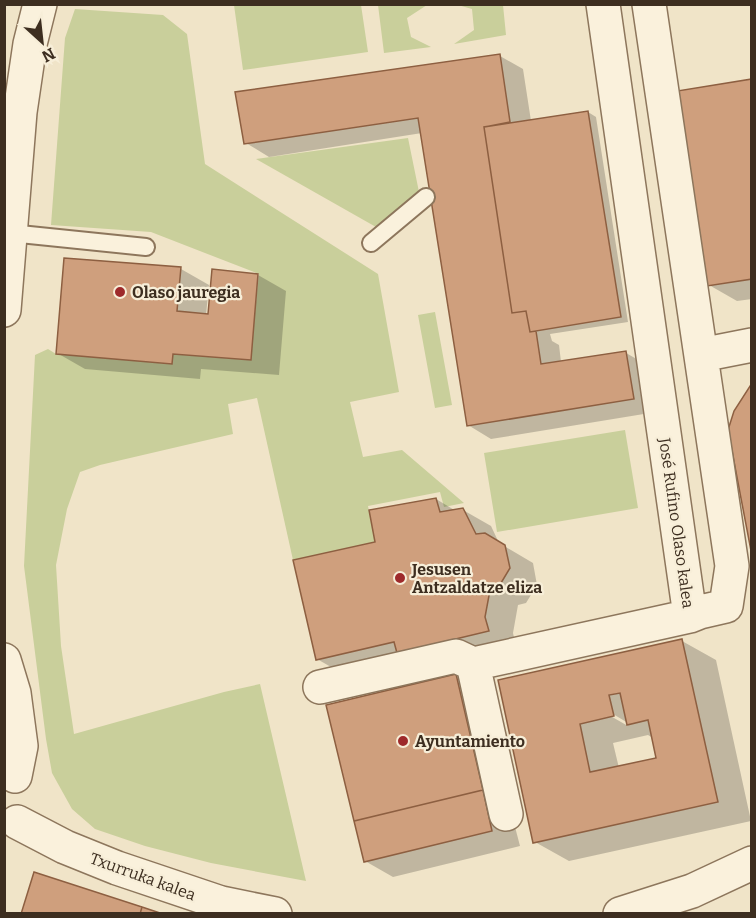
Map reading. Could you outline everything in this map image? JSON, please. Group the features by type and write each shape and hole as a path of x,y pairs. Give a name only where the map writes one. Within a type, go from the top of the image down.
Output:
{"street":[{"path":"4,310 20,112 30,44 40,4"},
{"name":"José Rufino Olaso kalea","path":"603,4 690,616 700,612 739,608 649,4"},
{"path":"701,355 752,345"},
{"path":"320,687 456,656 473,664 690,616"},
{"path":"4,660 14,693 21,746 10,770 20,787 22,799 21,811 11,830"},
{"path":"473,664 506,814"},
{"name":"Txurruka kalea","path":"11,830 221,903 275,914"},
{"path":"620,914 692,891 752,863"}],"lane":[{"path":"371,243 426,197"},
{"path":"10,233 146,247"}],"green space":[{"path":"234,5 361,5 368,52 243,70"},
{"path":"378,5 427,5 407,18 411,37 431,47 384,53"},
{"path":"458,5 503,5 506,35 454,44 474,30 472,9"},
{"path":"75,9 163,15 187,34 205,164 378,274 399,392 350,402 363,457 402,450 464,503 444,507 440,492 368,506 375,542 293,560 257,398 228,404 233,434 100,465 80,472 67,509 56,565 61,646 74,734 260,684 306,881 211,863 145,846 95,829 72,809 52,773 24,566 35,355 48,349 56,354 171,364 173,354 250,360 259,274 151,232 51,225 65,38"},
{"path":"408,138 419,192 376,227 256,159"},
{"path":"435,312 452,405 435,408 418,315"},
{"path":"625,430 638,508 497,532 484,453"}],"building":[{"path":"500,54 510,122 484,127 512,313 526,311 530,332 536,331 541,364 626,351 634,399 467,426 418,118 244,144 235,92"},
{"path":"752,79 752,279 707,286 677,91"},
{"path":"588,111 621,317 530,332 526,311 512,313 484,127"},
{"name":"Olaso jauregia","path":"64,258 181,267 177,311 208,314 212,269 258,274 251,360 173,354 172,364 56,354"},
{"path":"752,383 752,556 728,430 734,411"},
{"name":"Jesusen Antzaldatze eliza","path":"436,498 440,512 463,508 476,534 485,533 505,545 510,568 498,588 490,590 485,617 489,631 397,653 394,642 316,660 293,560 375,542 369,510"},
{"path":"682,639 718,802 533,843 498,680","holes":["620,693 627,725 648,720 656,758 590,772 580,724 614,716 609,695"]},
{"name":"Ayuntamiento","path":"456,674 483,790 354,821 326,705"},
{"path":"483,790 492,831 364,862 354,821"},
{"path":"34,872 142,907 140,914 21,914"},
{"path":"142,907 163,914 140,914"}],"place":[{"name":"Olaso jauregia","path":"120,292"},
{"name":"Jesusen Antzaldatze eliza","path":"400,578"},
{"name":"Ayuntamiento","path":"403,741"}]}
